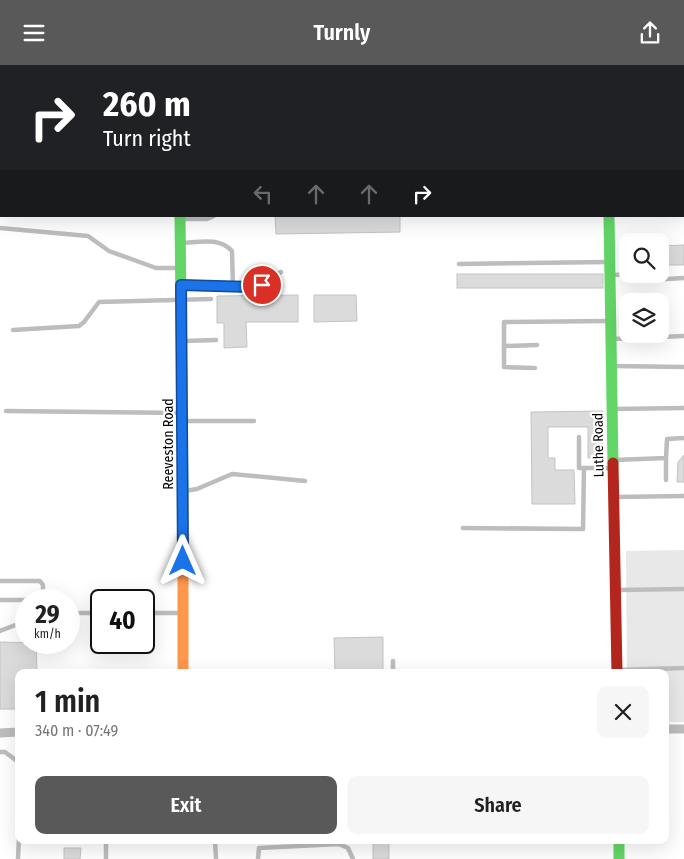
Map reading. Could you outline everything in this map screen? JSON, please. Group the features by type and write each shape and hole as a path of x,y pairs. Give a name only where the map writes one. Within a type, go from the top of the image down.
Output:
{"street":[{"name":"Luthe Road","path":"609,217 617,590 616,669"},
{"name":"Reeveston Road","path":"180,218 183,417 183,669"},
{"path":"669,729 684,729"},
{"path":"0,733 15,733"},
{"path":"619,844 619,859"}],"lane":[{"path":"180,218 205,218"},
{"path":"0,228 88,236 109,251 156,268 181,267"},
{"path":"180,243 210,241 226,244 232,251 233,286"},
{"path":"459,264 610,262"},
{"path":"181,285 251,287 262,285 281,272"},
{"path":"610,275 642,274 666,279 684,278"},
{"path":"13,330 79,326 99,302 211,299"},
{"path":"535,367 504,367 504,322 611,321"},
{"path":"611,339 684,336"},
{"path":"182,341 216,340"},
{"path":"504,346 537,345"},
{"path":"611,366 684,367"},
{"path":"612,409 684,408"},
{"path":"6,411 254,421"},
{"path":"579,437 579,468 666,458"},
{"path":"666,480 667,439 684,439"},
{"path":"463,528 583,529 584,468"},
{"path":"183,491 197,489 232,475 305,481"},
{"path":"614,497 684,496"},
{"path":"0,581 40,581 43,589"},
{"path":"617,590 684,589"},
{"path":"0,601 15,600"},
{"path":"155,613 183,613"},
{"path":"0,631 15,625"},
{"path":"393,661 393,669"},
{"path":"669,669 684,669"},
{"path":"0,752 5,752 15,760"},
{"path":"18,859 19,844"},
{"path":"106,844 106,859"},
{"path":"215,844 216,859"},
{"path":"258,859 259,848 339,844 348,849 353,859"}],"shaded area":[{"path":"684,550 684,722 669,722 669,669 627,669 626,551"}],"building":[{"path":"275,217 400,217 400,232 276,234"},
{"path":"684,245 684,265 669,265 669,246"},
{"path":"457,274 603,274 603,288 457,288"},
{"path":"298,295 298,322 246,322 247,347 224,348 224,323 217,323 217,296"},
{"path":"314,295 356,295 357,321 314,322"},
{"path":"603,411 603,458 588,458 588,427 548,427 548,458 555,458 555,470 574,470 575,504 532,504 531,412"},
{"path":"684,455 684,482 677,482 678,462"},
{"path":"383,637 383,669 335,669 334,638"},
{"path":"0,642 15,642 15,654 36,654 37,669 15,669 15,709 0,709"},
{"path":"373,844 389,844 389,859 373,859"},
{"path":"64,848 81,848 80,859 64,859"}],"traffic: fast":[{"path":"180,217 183,498"},
{"path":"609,217 613,463"},
{"path":"619,844 619,859"}],"traffic: slow":[{"path":"183,498 183,669"}],"traffic: jam":[{"path":"613,463 617,669"}],"route":[{"path":"183,561 181,285 225,285 239,287 262,285"}]}
